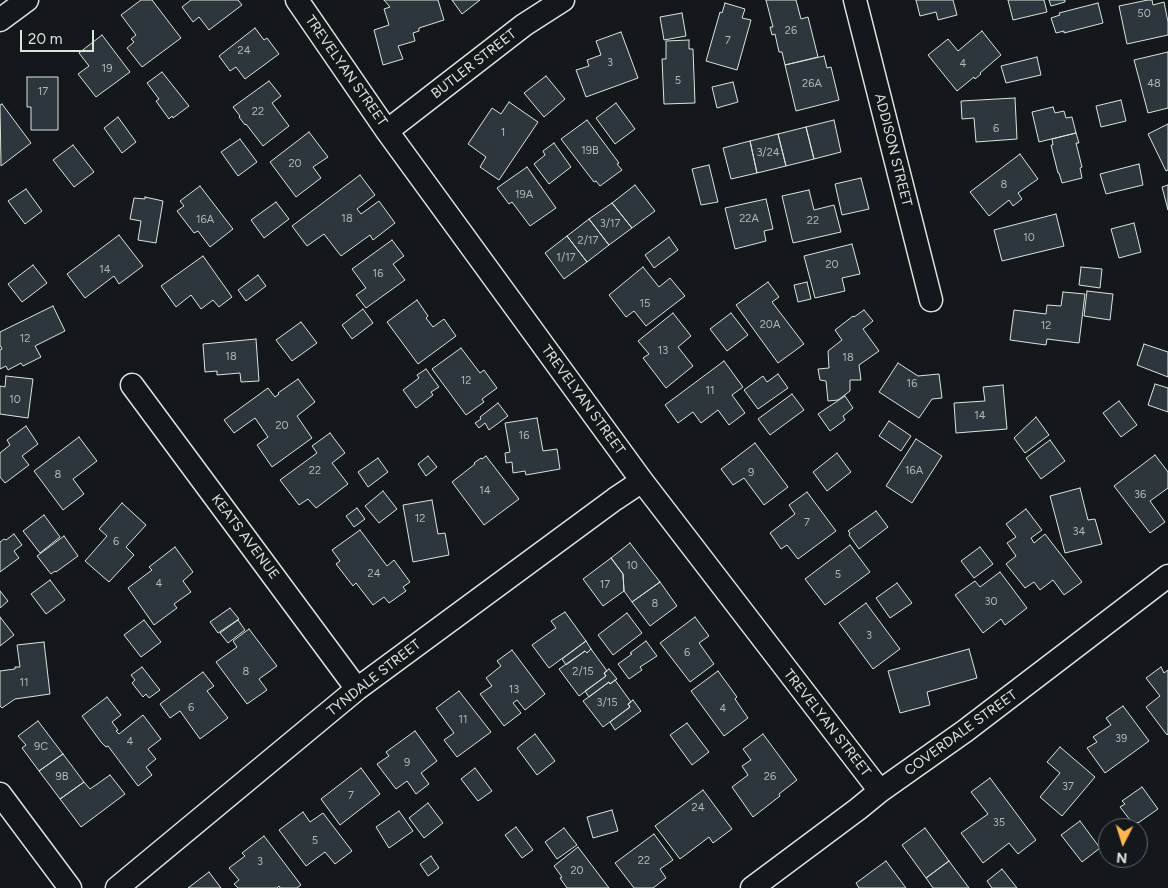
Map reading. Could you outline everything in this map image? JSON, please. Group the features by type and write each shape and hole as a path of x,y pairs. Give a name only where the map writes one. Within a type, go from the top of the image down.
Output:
{"street":[{"path":"0,20 27,0"},
{"name":"TREVELYAN STREET","path":"297,0 387,131 642,481 880,791"},
{"name":"BUTLER STREET","path":"387,131 524,25 563,0"},
{"name":"ADDISON STREET","path":"855,0 931,300"},
{"name":"KEATS AVENUE","path":"132,385 357,689"},
{"name":"TYNDALE STREET","path":"117,888 357,689 642,481"},
{"name":"COVERDALE STREET","path":"752,888 880,791 965,731 1168,576"},
{"path":"0,794 70,888"}],"building":[{"path":"141,0 152,0 181,38 142,67 127,48 134,42 131,39 136,35 121,15"},
{"path":"191,0 238,0 242,5 209,30 199,17 193,22 182,7"},
{"path":"384,0 438,0 444,20 419,28 419,31 413,33 415,41 398,46 403,59 383,65 374,30 389,25 384,9 390,7"},
{"path":"452,0 480,0 462,14"},
{"path":"766,0 796,0 801,19 808,17 818,57 785,65 782,52 779,52 775,34 772,35 770,27 773,27"},
{"path":"916,0 953,0 957,15 938,20 936,12 920,16"},
{"path":"1008,0 1044,0 1047,12 1013,20"},
{"path":"1049,0 1065,0 1065,2 1051,6"},
{"path":"1152,0 1153,5 1164,2 1168,22 1168,35 1127,44 1119,6"},
{"path":"725,3 745,9 742,18 751,20 737,70 706,61 720,12 722,13"},
{"path":"1098,3 1103,23 1064,33 1064,31 1056,33 1051,18 1060,15 1059,13"},
{"path":"682,13 686,36 664,40 660,17"},
{"path":"255,28 264,40 267,38 279,54 245,79 236,67 230,71 219,56"},
{"path":"982,31 1001,55 975,79 974,77 957,91 928,55 948,39 958,51"},
{"path":"621,32 638,78 586,97 576,70 589,66 587,60 601,55 596,41"},
{"path":"102,35 130,72 96,97 78,74 89,66 79,53"},
{"path":"689,40 689,49 693,49 695,103 664,104 662,59 666,59 666,41"},
{"path":"1168,52 1168,108 1148,113 1134,60"},
{"path":"824,56 827,68 831,67 839,100 796,111 785,65"},
{"path":"1037,57 1041,75 1006,83 1001,66"},
{"path":"162,72 189,106 169,119 156,101 159,99 147,83"},
{"path":"546,76 565,99 544,117 524,93"},
{"path":"27,77 58,77 58,130 31,130 31,107 27,107"},
{"path":"269,81 281,96 272,103 289,126 263,146 233,107"},
{"path":"733,82 738,102 717,108 712,87"},
{"path":"1015,98 1017,139 976,142 974,118 962,119 961,101"},
{"path":"1121,100 1126,121 1101,127 1096,106"},
{"path":"509,102 538,122 499,180 480,167 486,157 468,144 492,108 501,114"},
{"path":"616,103 635,129 615,144 596,118"},
{"path":"2,104 31,143 1,166 0,105"},
{"path":"1053,107 1055,113 1064,111 1066,118 1072,117 1076,133 1039,142 1032,112"},
{"path":"118,117 136,142 122,153 104,128"},
{"path":"587,120 619,163 617,164 622,170 600,186 596,181 594,182 561,139"},
{"path":"834,120 841,152 814,159 806,127"},
{"path":"1168,124 1168,170 1166,171 1148,134"},
{"path":"806,127 814,159 786,166 778,134"},
{"path":"309,132 328,157 313,167 321,178 296,197 270,162"},
{"path":"1076,133 1079,143 1076,143 1082,167 1080,168 1082,178 1062,183 1051,145 1053,145 1052,139"},
{"path":"778,134 786,166 757,173 750,141"},
{"path":"240,139 257,162 238,176 221,152"},
{"path":"750,141 757,173 731,179 723,148"},
{"path":"554,143 571,167 549,184 534,164 545,155 543,151"},
{"path":"73,145 94,172 74,187 53,160"},
{"path":"1020,154 1038,179 1018,193 1022,199 1013,206 1009,200 989,216 970,192"},
{"path":"1139,164 1143,185 1106,194 1100,174"},
{"path":"709,165 718,202 701,205 692,169"},
{"path":"527,167 556,208 530,226 512,202 509,204 497,188"},
{"path":"360,175 375,195 357,209 361,214 379,201 395,223 373,240 370,235 341,256 324,234 307,246 292,226"},
{"path":"861,178 869,209 842,215 835,184"},
{"path":"635,185 655,211 632,228 612,203"},
{"path":"1168,185 1168,210 1162,187"},
{"path":"200,186 233,229 210,247 198,231 194,233 177,211 184,206 180,201"},
{"path":"26,189 42,211 25,224 8,201"},
{"path":"809,190 814,210 834,205 841,232 793,243 782,196"},
{"path":"145,197 163,201 156,243 138,240 141,221 130,219 134,198 145,199"},
{"path":"766,199 773,229 764,231 766,241 735,249 725,208"},
{"path":"276,202 289,219 264,238 251,220"},
{"path":"612,203 632,228 609,245 589,219"},
{"path":"1056,214 1064,246 1002,261 994,230"},
{"path":"589,219 609,245 587,262 567,236"},
{"path":"1134,223 1141,252 1119,258 1111,229"},
{"path":"119,235 143,266 119,284 114,276 85,298 67,274"},
{"path":"567,236 587,262 564,279 545,253"},
{"path":"669,237 678,250 654,268 645,255"},
{"path":"392,240 404,256 393,264 405,280 366,308 356,295 366,288 352,269"},
{"path":"852,244 860,274 842,278 845,291 815,298 804,256"},
{"path":"203,256 232,297 219,307 213,300 201,309 191,295 176,307 161,286"},
{"path":"33,265 47,283 22,302 8,284"},
{"path":"643,267 659,287 670,278 685,296 646,326 634,311 626,317 609,295"},
{"path":"1081,267 1102,269 1100,288 1079,285"},
{"path":"258,275 266,286 246,301 238,290"},
{"path":"768,282 779,297 772,302 804,344 778,363 736,305"},
{"path":"807,282 811,299 798,302 794,285"},
{"path":"1087,291 1113,294 1110,320 1084,316"},
{"path":"1063,292 1085,294 1079,343 1047,339 1046,345 1010,340 1014,310 1046,314 1047,305 1061,306"},
{"path":"417,300 433,327 444,319 456,336 418,364 387,322"},
{"path":"53,306 65,331 35,346 41,357 23,366 21,363 8,370 6,366 0,369 0,350 2,349 0,345 0,332"},
{"path":"363,309 373,323 352,339 342,325"},
{"path":"864,310 873,321 863,329 879,351 859,365 861,380 850,380 850,391 838,400 828,401 826,381 820,380 818,369 829,368 828,351 842,340 835,330"},
{"path":"673,313 691,336 678,347 693,366 666,388 643,358 649,354 638,341"},
{"path":"731,313 748,335 727,351 710,329"},
{"path":"301,322 317,343 292,361 276,340"},
{"path":"256,339 259,381 241,382 240,373 217,375 217,371 205,372 203,344"},
{"path":"1144,344 1168,352 1168,377 1137,365"},
{"path":"461,348 480,373 484,370 497,388 482,399 484,402 466,415 432,369"},
{"path":"724,361 743,387 732,395 745,413 729,425 718,410 701,423 693,412 678,423 665,405"},
{"path":"898,363 918,376 939,374 942,398 932,399 919,418 879,392"},
{"path":"426,369 439,387 431,392 433,395 416,408 403,390 419,378 417,375"},
{"path":"778,374 788,388 758,409 744,390 763,376 767,382"},
{"path":"6,376 33,379 28,418 0,414 0,386 5,387"},
{"path":"298,379 315,402 297,416 312,438 272,467 257,445 268,437 255,418 234,433 224,420 268,388 275,397"},
{"path":"1155,384 1168,388 1168,412 1148,405"},
{"path":"1003,385 1007,429 956,433 954,403 985,401 983,387"},
{"path":"792,394 804,410 770,435 758,419"},
{"path":"845,396 853,408 843,416 845,420 830,431 818,414"},
{"path":"1119,401 1137,425 1121,437 1103,413"},
{"path":"498,403 508,416 489,430 485,423 479,428 475,423"},
{"path":"1036,417 1049,435 1025,453 1014,438"},
{"path":"537,418 543,451 557,449 560,469 526,475 525,471 513,473 512,462 506,463 505,453 510,452 505,423"},
{"path":"889,421 911,436 901,451 879,436"},
{"path":"26,426 38,444 22,456 29,465 5,483 0,477 0,453 10,445 7,440"},
{"path":"330,433 345,453 332,463 348,484 316,508 308,499 299,505 280,480 317,453 312,446"},
{"path":"79,437 97,461 73,479 84,494 63,510 34,471"},
{"path":"916,439 942,456 912,503 886,486"},
{"path":"1050,440 1065,461 1041,479 1026,458"},
{"path":"755,443 788,487 764,505 744,478 733,485 721,469"},
{"path":"837,453 851,472 827,491 813,472"},
{"path":"1155,455 1168,472 1168,488 1150,501 1165,522 1150,533 1114,486"},
{"path":"428,456 437,467 426,476 418,464"},
{"path":"486,456 519,499 484,525 452,482 474,463"},
{"path":"378,458 388,472 368,487 358,472"},
{"path":"1080,488 1088,520 1095,519 1102,544 1065,553 1050,496"},
{"path":"383,491 397,509 379,523 365,506"},
{"path":"807,492 836,531 798,559 787,545 781,549 770,533 795,514 789,505"},
{"path":"432,500 438,534 445,533 449,555 413,562 403,505"},
{"path":"122,503 146,525 126,547 134,555 109,582 85,561 107,536 99,529"},
{"path":"357,508 365,519 354,527 346,516"},
{"path":"1026,509 1042,530 1031,538 1034,543 1045,534 1082,582 1064,595 1053,580 1040,590 1034,582 1025,588 1006,564 1016,556 1007,543 1016,537 1006,524"},
{"path":"876,511 888,527 859,549 848,531"},
{"path":"44,515 60,537 40,553 23,531"},
{"path":"360,530 387,566 394,560 410,582 403,587 406,591 389,603 384,597 373,605 356,583 353,586 336,564 340,561 332,550"},
{"path":"14,534 22,545 14,551 19,558 0,572 0,542"},
{"path":"64,536 78,556 51,574 37,556"},
{"path":"630,543 660,582 632,602 624,591 623,574 611,558"},
{"path":"850,545 870,572 825,605 805,579"},
{"path":"175,547 193,572 183,581 191,592 174,604 177,608 154,625 128,588 152,570 149,567"},
{"path":"980,547 993,564 974,578 961,561"},
{"path":"611,558 623,574 624,591 603,606 583,579"},
{"path":"1000,572 1027,608 1005,625 1001,619 983,633 955,595 975,581 980,587"},
{"path":"50,580 65,600 46,614 31,594"},
{"path":"660,582 677,606 650,626 632,602"},
{"path":"897,583 912,603 890,618 876,598"},
{"path":"0,591 8,601 0,608"},
{"path":"866,603 900,649 873,669 839,623"},
{"path":"230,608 239,619 218,633 210,622"},
{"path":"565,612 586,641 549,668 532,645 556,628 551,621"},
{"path":"627,613 642,633 613,655 598,635"},
{"path":"0,617 14,635 0,646"},
{"path":"695,617 709,636 699,643 714,664 690,682 660,643"},
{"path":"144,620 161,642 141,657 124,635"},
{"path":"238,620 245,630 228,643 220,633"},
{"path":"249,629 277,666 259,679 267,690 247,704 216,662 237,647 233,641"},
{"path":"586,641 591,649 587,653 585,651 566,665 562,659"},
{"path":"646,641 657,656 640,667 642,670 629,679 618,664"},
{"path":"44,642 50,694 15,699 2,708 0,706 0,671 20,667 17,645"},
{"path":"591,649 607,671 604,673 606,676 579,696 559,669"},
{"path":"969,649 977,678 927,692 930,705 900,713 888,671"},
{"path":"512,650 545,694 525,710 517,700 513,703 521,713 504,726 480,694 492,686 486,678 501,666 497,661"},
{"path":"142,667 160,690 149,698 146,694 143,697 132,683 135,680 131,675"},
{"path":"1161,667 1164,673 1168,670 1167,735 1146,707 1160,696 1146,678"},
{"path":"609,669 617,679 610,684 609,682 589,697 585,691 606,676 604,673"},
{"path":"718,671 737,697 735,699 748,718 724,736 691,691"},
{"path":"203,672 214,686 207,691 228,718 200,739 180,711 170,718 160,704"},
{"path":"615,680 631,702 628,704 630,707 603,727 583,701 609,682 610,684"},
{"path":"459,691 491,732 457,757 444,740 454,733 436,708"},
{"path":"107,697 121,715 112,722 119,734 143,715 161,739 148,749 156,759 146,767 152,775 138,786 108,746 106,747 101,742 82,716"},
{"path":"633,700 641,711 615,730 610,722 630,707 628,704"},
{"path":"1123,706 1149,741 1105,773 1087,748 1097,742 1093,737 1111,725 1106,718"},
{"path":"38,721 63,754 39,771 22,748 26,745 18,736"},
{"path":"687,723 709,752 692,765 670,735"},
{"path":"415,731 437,761 421,773 429,784 416,794 407,781 396,789 377,764 389,756 386,752"},
{"path":"535,734 555,761 537,775 517,748"},
{"path":"763,734 797,780 753,817 732,787 748,775 742,766 751,760 743,749"},
{"path":"1060,747 1095,777 1062,816 1040,797 1060,773 1047,762"},
{"path":"63,754 84,782 60,799 39,771"},
{"path":"361,768 380,794 340,825 321,799"},
{"path":"475,768 492,791 478,801 461,779"},
{"path":"110,775 125,794 81,827 60,799 84,782 90,789"},
{"path":"990,778 1036,840 1018,854 1009,843 983,863 961,833 988,814 971,792"},
{"path":"1142,787 1158,809 1145,818 1129,818 1120,807 1125,804 1122,801"},
{"path":"703,790 732,829 713,843 709,837 680,859 655,826"},
{"path":"428,803 443,823 424,838 409,818"},
{"path":"612,810 618,831 593,838 587,817"},
{"path":"399,811 413,831 389,848 376,827"},
{"path":"303,812 310,822 323,813 352,851 335,864 325,852 306,866 279,830"},
{"path":"1080,821 1098,845 1098,850 1082,862 1061,835"},
{"path":"516,827 533,850 522,858 505,835"},
{"path":"564,828 577,845 557,859 545,842"},
{"path":"925,828 949,861 926,878 902,845"},
{"path":"654,834 673,860 660,869 666,878 653,888 634,888 615,863"},
{"path":"264,836 301,885 297,888 280,888 279,886 277,888 238,888 234,884 239,880 229,868 245,856 242,853"},
{"path":"578,847 609,888 567,888 554,866"},
{"path":"431,856 439,868 428,876 420,864"},
{"path":"886,861 906,888 859,888 856,883"},
{"path":"949,861 969,888 933,888 926,878"},
{"path":"1002,869 1017,888 992,888 987,881"},
{"path":"209,872 221,888 188,888"}]}
